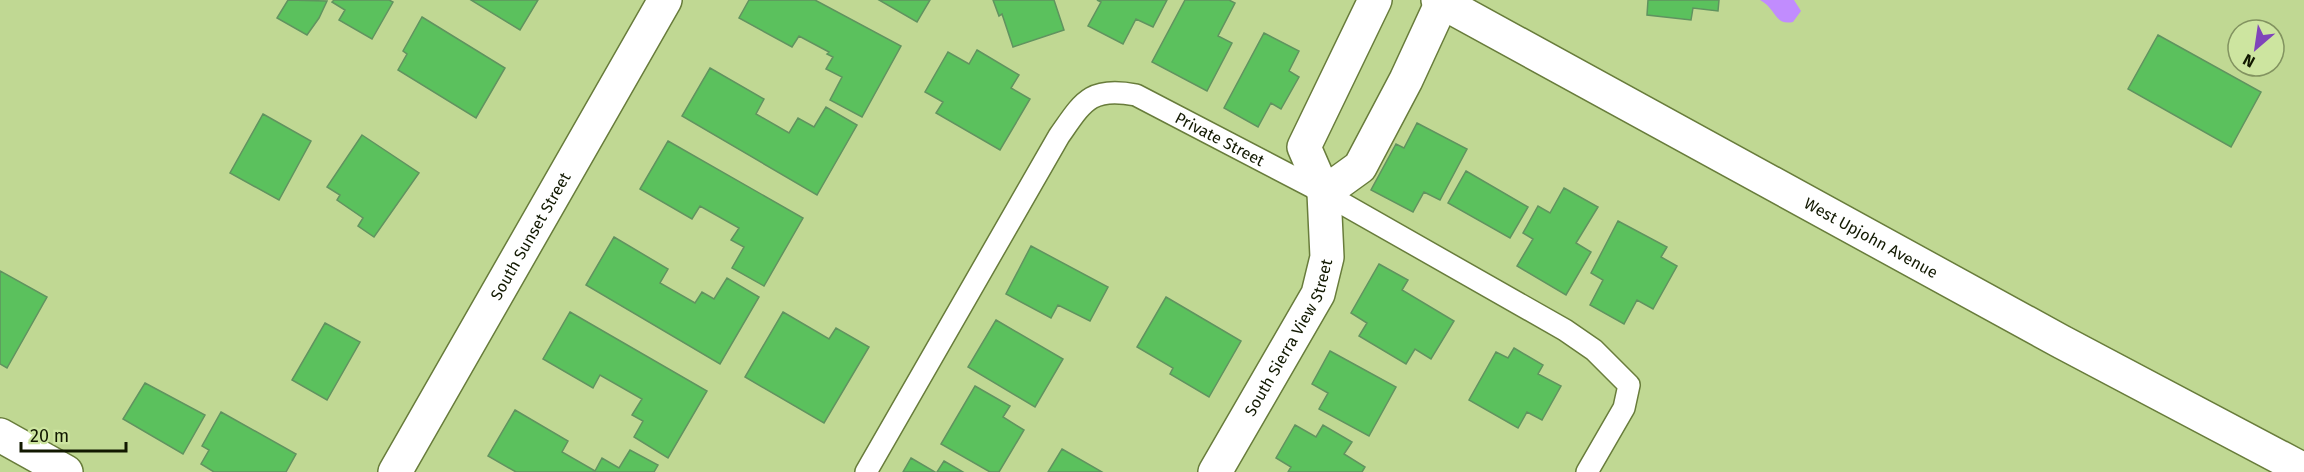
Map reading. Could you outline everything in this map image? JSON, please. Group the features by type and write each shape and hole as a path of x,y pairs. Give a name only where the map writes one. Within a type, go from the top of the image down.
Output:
{"street":[{"name":"South Sunset Street","path":"395,472 665,0"},
{"name":"South Sierra View Street","path":"1215,472 1318,294 1327,257 1324,193 1304,147 1375,0"},
{"path":"1324,193 1360,167 1406,80 1440,1"},
{"name":"West Upjohn Avenue","path":"1440,1 2050,335 2304,470"},
{"path":"0,435 66,472"}],"lane":[{"name":"Private Street","path":"866,472 1059,136 1086,100 1098,94 1115,91 1136,95 1324,193 1565,330 1594,350 1629,386 1623,408 1587,472"}],"shaded area":[{"path":"1760,0 1794,0 1801,11 1793,22 1782,22"}],"building":[{"path":"288,0 327,1 307,35 277,18"},
{"path":"334,0 389,0 393,2 372,39 339,20 345,10 332,2"},
{"path":"471,0 538,0 520,30"},
{"path":"749,0 815,0 901,46 862,117 830,100 842,77 826,69 833,57 827,54 829,52 799,36 792,47 739,18"},
{"path":"879,0 930,0 917,22"},
{"path":"993,0 1054,0 1064,30 1013,47 1002,14 999,16"},
{"path":"1097,0 1167,0 1153,27 1136,19 1123,44 1088,26 1101,2"},
{"path":"1185,0 1229,0 1235,3 1218,36 1232,43 1207,91 1152,62"},
{"path":"1648,0 1719,0 1718,11 1693,8 1691,20 1647,15"},
{"path":"422,17 505,68 476,118 398,70 407,54 403,51"},
{"path":"1264,33 1299,51 1289,71 1299,77 1281,109 1271,103 1258,127 1224,108"},
{"path":"2158,35 2226,73 2226,78 2236,78 2261,92 2231,147 2128,89"},
{"path":"977,50 1019,75 1011,88 1030,99 1000,150 936,113 943,102 925,92 948,52 969,64"},
{"path":"710,68 764,99 756,114 789,133 798,118 814,127 826,107 857,125 817,195 682,116"},
{"path":"263,114 311,141 279,200 230,173"},
{"path":"1417,123 1467,149 1440,200 1424,192 1413,212 1371,190 1396,144 1404,148"},
{"path":"362,135 419,173 374,237 358,226 363,218 337,200 340,195 327,187"},
{"path":"668,141 803,218 764,286 732,268 744,247 731,240 739,228 700,206 692,219 640,189"},
{"path":"1466,171 1528,207 1510,238 1448,203"},
{"path":"1564,188 1598,207 1576,243 1591,252 1566,295 1517,266 1533,239 1523,233 1538,206 1550,213"},
{"path":"1618,221 1667,247 1661,257 1677,266 1653,309 1637,300 1624,324 1590,305 1603,280 1591,273"},
{"path":"614,237 668,269 660,283 695,303 702,292 714,299 727,278 759,297 720,364 586,285"},
{"path":"1031,246 1108,287 1090,321 1058,305 1051,318 1006,294"},
{"path":"1379,264 1408,280 1402,290 1454,321 1431,359 1415,349 1406,364 1359,336 1367,323 1351,313"},
{"path":"0,271 47,297 7,368 0,364"},
{"path":"1166,297 1241,341 1209,397 1170,374 1173,368 1137,347"},
{"path":"570,312 707,391 668,458 634,437 643,421 632,415 642,399 600,375 593,388 543,359"},
{"path":"783,312 829,339 836,328 869,347 824,423 745,377"},
{"path":"996,320 1063,359 1035,407 968,367"},
{"path":"325,323 360,342 327,400 292,380"},
{"path":"1514,348 1543,365 1538,374 1561,386 1542,420 1527,412 1518,428 1469,400 1496,352 1508,358"},
{"path":"1330,351 1396,387 1369,436 1319,409 1328,393 1312,384"},
{"path":"145,383 205,415 183,454 123,419"},
{"path":"975,386 1010,406 1003,417 1024,430 999,472 990,472 941,444"},
{"path":"515,410 568,441 562,452 595,471 602,458 619,468 630,450 658,465 654,472 516,472 488,456"},
{"path":"221,412 296,454 286,472 214,472 201,464 209,450 202,446"},
{"path":"1295,425 1316,437 1323,425 1352,442 1344,454 1365,467 1362,472 1288,472 1291,467 1276,458"},
{"path":"1062,449 1102,472 1048,472"},
{"path":"911,458 935,472 903,472"},
{"path":"944,461 963,472 937,472"}]}
